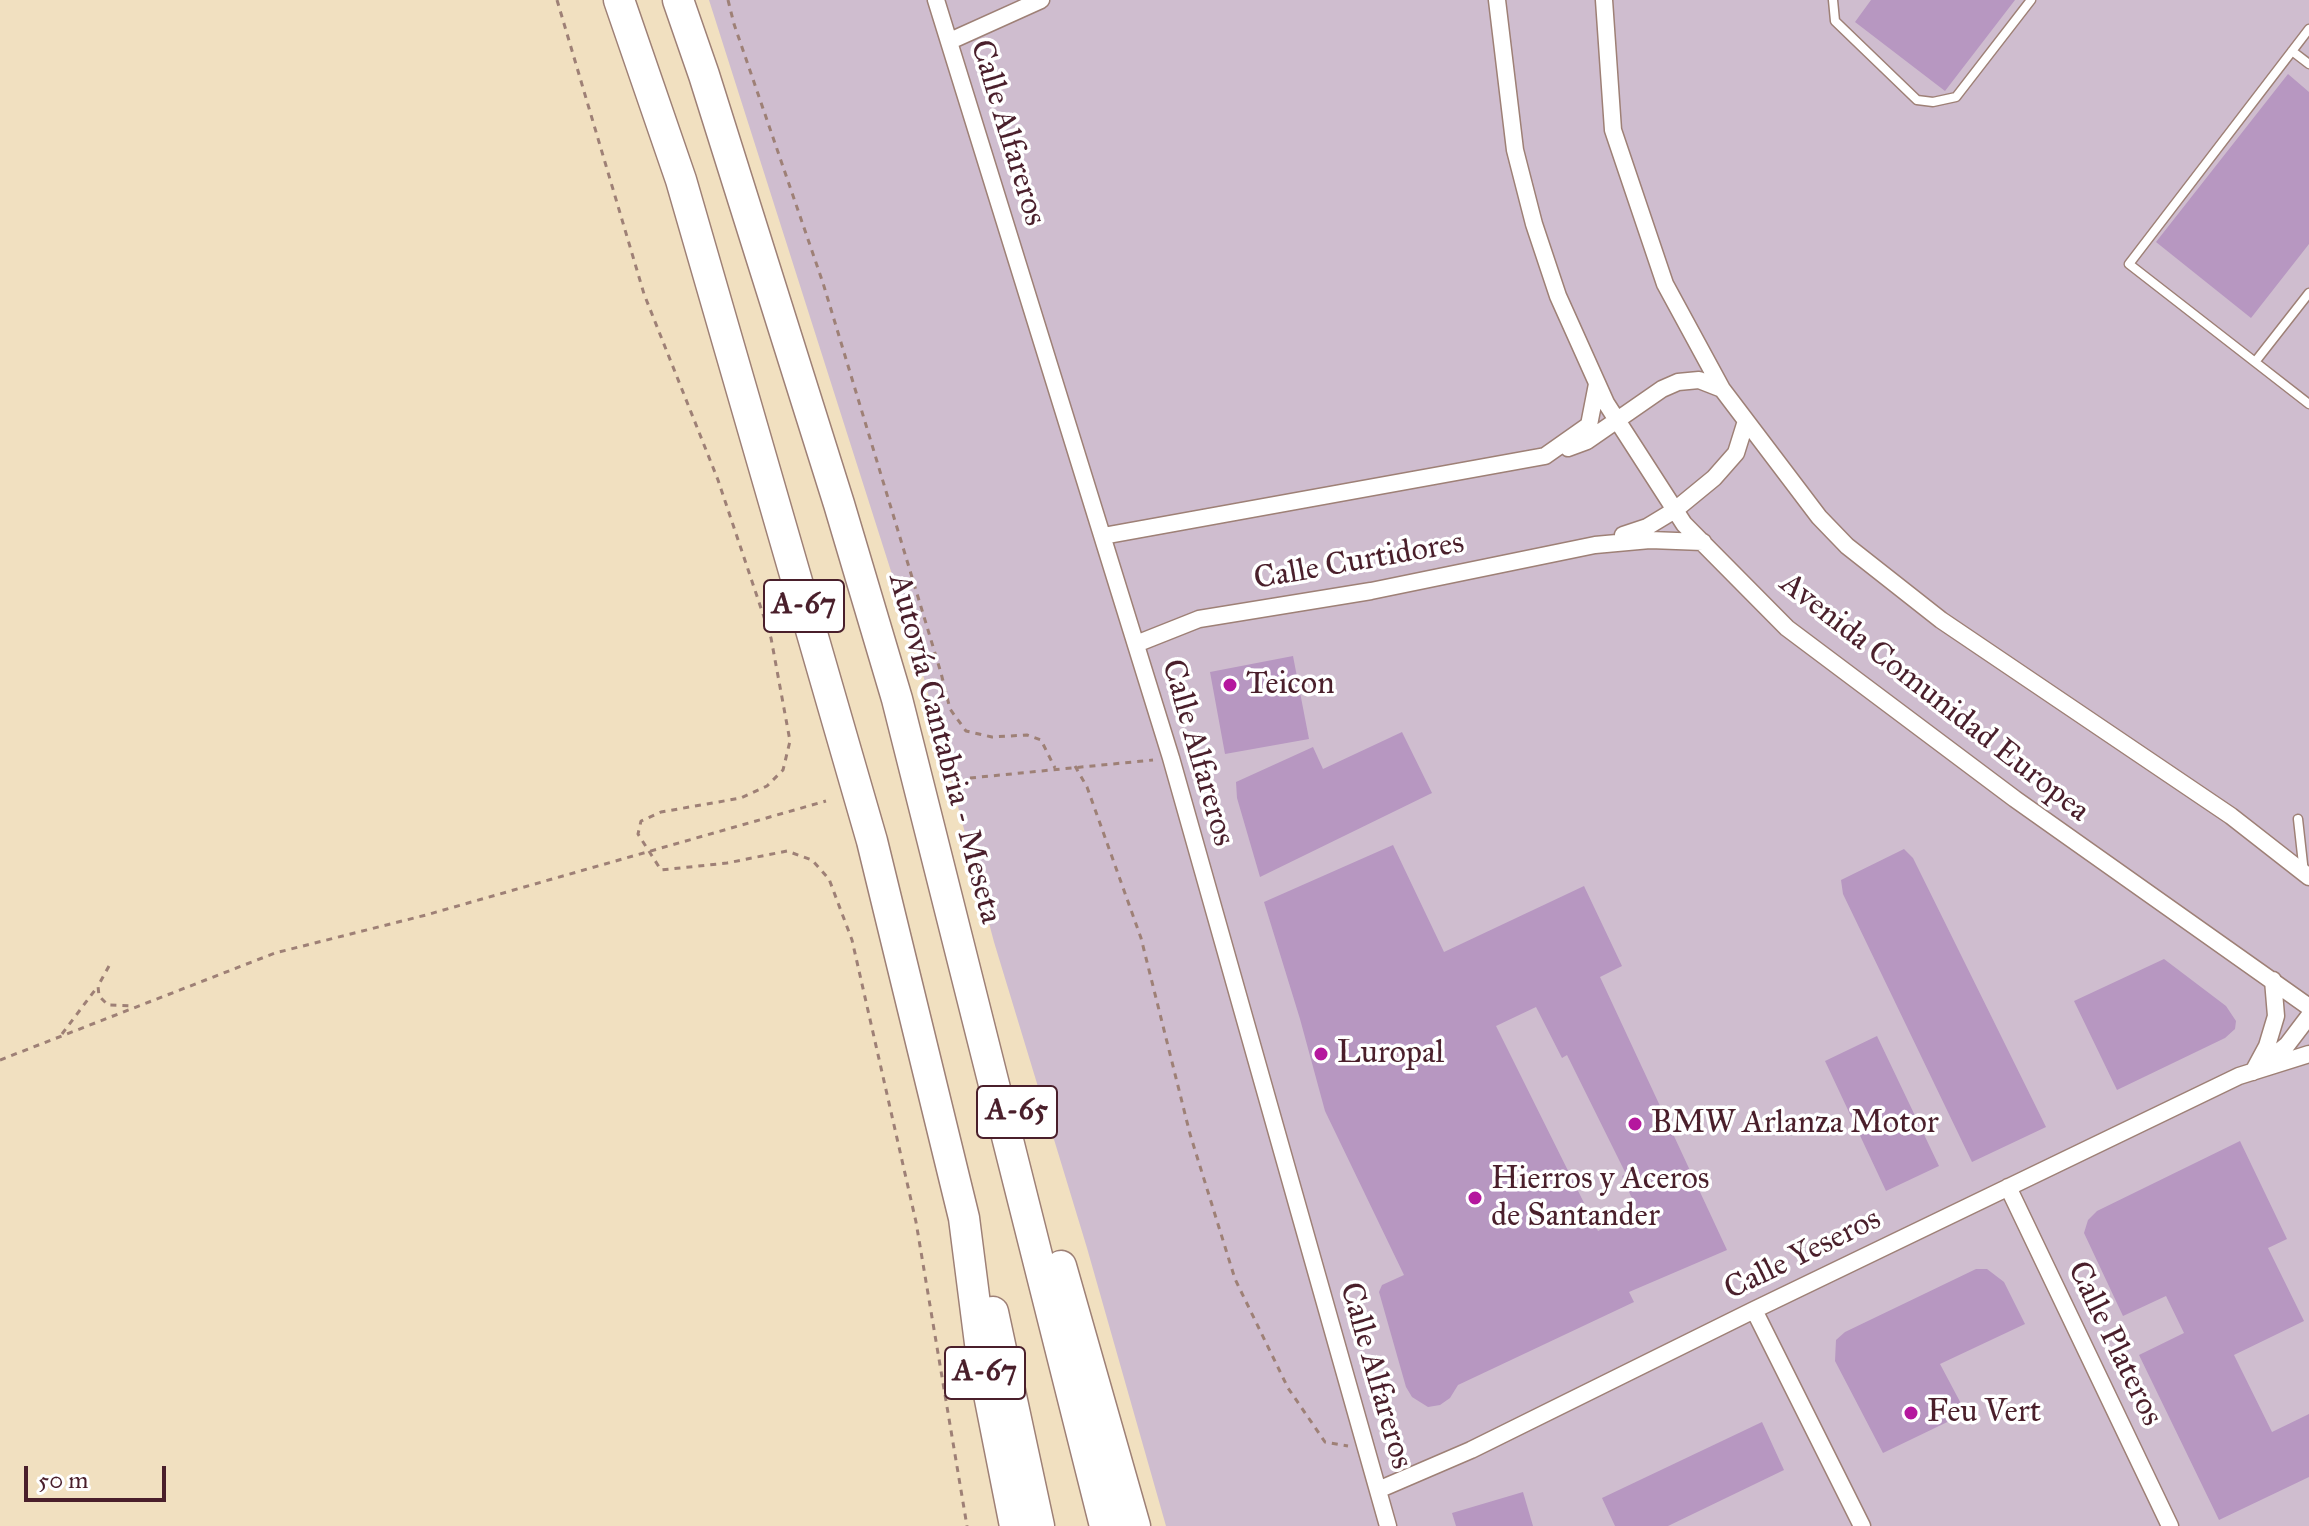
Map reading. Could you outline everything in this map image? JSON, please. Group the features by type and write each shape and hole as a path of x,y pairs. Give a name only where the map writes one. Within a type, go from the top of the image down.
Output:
{"highway":[{"name":"A-67","path":"619,0 681,180 872,841 964,1218 982,1359 1015,1526"},
{"name":"Autovía Cantabria - Meseta","path":"678,0 830,474 897,699 1105,1526"},
{"name":"A-65","path":"897,699 1135,1526"},
{"path":"964,1218 991,1300 1039,1526"}],"street":[{"name":"Calle Alfareros","path":"936,0 1171,758 1388,1526"},
{"path":"950,41 1041,0"},
{"name":"Avenida Comunidad Europea","path":"1497,0 1518,165 1558,296 1617,421 1684,524 1787,628 2015,799 2309,1007"},
{"name":"Avenida Comunidad Europea","path":"1604,0 1613,130 1665,284 1722,389 1819,517 1847,546 1941,620 2231,816 2307,875"},
{"path":"1103,536 1545,456 1587,441 1662,389 1678,382 1699,380 1722,389"},
{"path":"1545,456 1589,425 1597,384"},
{"name":"Calle Curtidores","path":"1595,545 1647,527 1675,510 1714,478 1736,453 1746,421"},
{"name":"Calle Curtidores","path":"1136,644 1199,619 1371,591 1595,545 1650,540 1703,542"},
{"path":"2253,1072 2267,1046 2276,1016 2273,980"},
{"path":"2253,1072 2287,1045 2309,1016"},
{"name":"Calle Yeseros","path":"1378,1490 1471,1450 2239,1076 2309,1054"},
{"name":"Calle Plateros","path":"2008,1187 2170,1526"},
{"path":"1754,1310 1862,1526"}],"lane":[{"path":"1833,0 1835,21 1917,100 1933,102 1956,97 2031,0"},
{"path":"2309,29 2129,264 2309,404"},
{"path":"2292,51 2309,64"},
{"path":"2255,362 2309,293"},
{"path":"2298,819 2307,875"},
{"path":"2300,835 2309,830"}],"path":[{"path":"557,0 644,294 718,480 771,638 790,741 783,770 767,786 741,798 661,812 641,821 638,834 661,870 727,863 787,851 812,860 829,879 852,940 916,1222 967,1526"},
{"path":"728,0 823,283 950,709 966,731 992,737 1027,735 1041,740 1055,768"},
{"path":"970,778 1171,758"},
{"path":"1075,766 1087,787 1141,938 1190,1134 1235,1279 1288,1388 1325,1442 1367,1450"},
{"path":"0,1060 275,953 426,915 826,801"},
{"path":"61,1036 109,966"},
{"path":"98,986 99,996 108,1005 137,1006"}],"shaded area":[{"path":"709,0 2309,0 2309,1526 1166,1526 1087,1248 994,942 918,656"}],"building":[{"path":"1871,0 2015,0 1945,91 1855,22"},
{"path":"2288,74 2309,92 2309,244 2251,318 2156,242"},
{"path":"1293,656 1309,739 1225,754 1210,672"},
{"path":"1402,732 1432,793 1260,877 1237,798 1236,782 1313,747 1323,769"},
{"path":"1393,845 1444,952 1584,886 1622,966 1600,977 1727,1250 1629,1292 1634,1302 1458,1385 1450,1398 1440,1405 1428,1407 1412,1397 1406,1387 1379,1292 1382,1285 1404,1275 1325,1111 1264,902","holes":["1536,1007 1562,1058 1567,1055 1626,1174 1622,1176 1638,1212 1598,1231 1496,1026"]},
{"path":"1904,849 1913,858 2046,1127 1972,1162 1843,894 1841,880"},
{"path":"2164,959 2226,1006 2236,1021 2235,1029 2225,1038 2117,1090 2074,1001"},
{"path":"1877,1036 1939,1166 1886,1191 1825,1061"},
{"path":"2240,1141 2287,1239 2268,1248 2304,1321 2234,1355 2272,1432 2309,1414 2309,1477 2219,1520 2139,1355 2184,1333 2166,1296 2123,1316 2084,1233 2088,1220 2097,1211"},
{"path":"1976,1269 1987,1269 2004,1282 2025,1324 1940,1364 1966,1413 1883,1453 1835,1361 1836,1340 1845,1332"},
{"path":"1762,1422 1784,1470 1668,1526 1615,1526 1602,1498"},
{"path":"1523,1492 1533,1526 1456,1526 1452,1513"}],"place":[{"name":"Teicon","path":"1230,685"},
{"name":"Luropal","path":"1321,1054"},
{"name":"BMW Arlanza Motor","path":"1635,1124"},
{"name":"Hierros y Aceros de Santander","path":"1475,1198"},
{"name":"Feu Vert","path":"1911,1413"}]}
